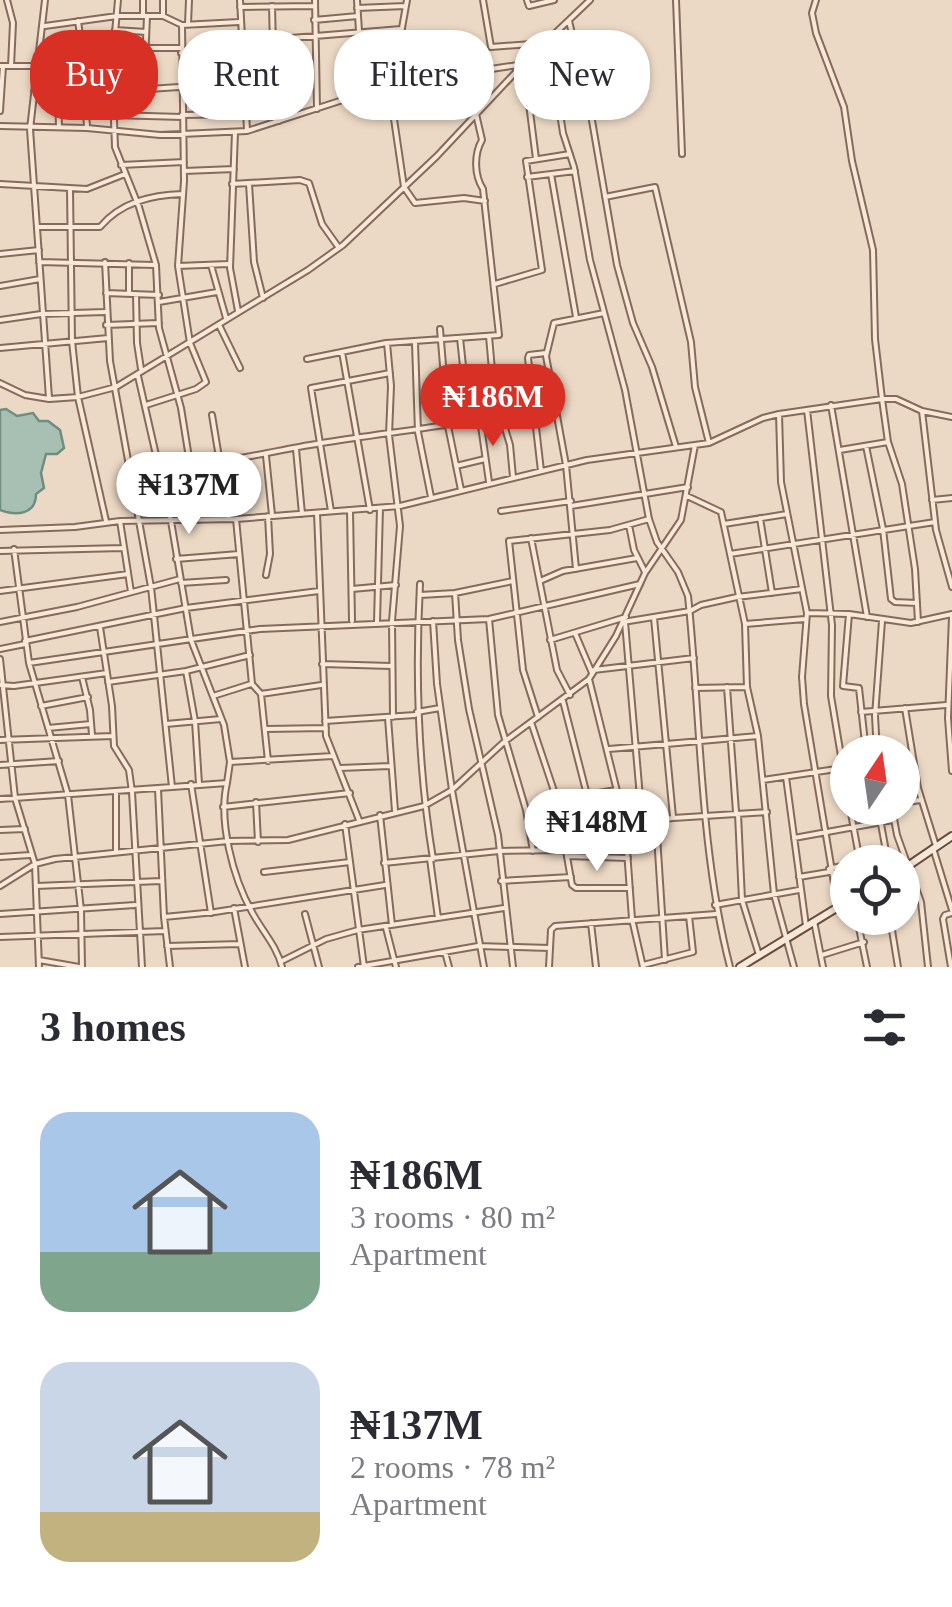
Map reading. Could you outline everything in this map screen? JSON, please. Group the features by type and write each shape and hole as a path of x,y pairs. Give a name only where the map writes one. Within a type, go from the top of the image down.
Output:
{"street":[{"path":"7,0 11,8 11,66"},
{"path":"116,30 118,0"},
{"path":"143,0 146,30"},
{"path":"163,0 163,16"},
{"path":"184,30 189,0"},
{"path":"357,0 359,30"},
{"path":"483,0 491,46 514,45"},
{"path":"527,0 529,6 554,0"},
{"path":"560,30 590,0"},
{"path":"676,0 682,154"},
{"path":"816,0 812,13 816,34 844,107 873,250 875,339 882,399 888,442 902,484 918,622"},
{"path":"44,30 45,2"},
{"path":"240,30 240,3 315,3 314,30"},
{"path":"357,8 406,3 401,29 380,30"},
{"path":"272,6 272,30"},
{"path":"0,8 11,8"},
{"path":"45,26 117,16 163,16 185,24 240,22"},
{"path":"314,20 358,16"},
{"path":"78,20 79,30"},
{"path":"569,22 590,109 617,266 676,447"},
{"path":"317,109 314,36 334,34"},
{"path":"0,38 12,38"},
{"path":"0,111 2,66 30,66"},
{"path":"494,95 514,74"},
{"path":"0,126 183,135 235,132 334,103"},
{"path":"31,120 49,399"},
{"path":"59,120 60,129"},
{"path":"87,120 87,128"},
{"path":"112,120 121,166 137,201 156,266 159,323 178,395 199,520"},
{"path":"146,405 206,382 190,343 178,266 184,171 182,120"},
{"path":"246,120 247,130"},
{"path":"395,120 404,186 415,203 464,198 485,202"},
{"path":"0,384 25,396 49,399 78,398 116,387 339,248 438,156 471,120"},
{"path":"308,359 388,344 500,332 485,202 475,152 482,140 477,120"},
{"path":"531,120 536,159"},
{"path":"561,120 575,171 590,260 626,390 650,519 657,542 678,572 688,596 716,914 730,967"},
{"path":"235,132 230,264 238,313"},
{"path":"494,284 542,270 526,162 571,154"},
{"path":"121,166 184,162"},
{"path":"184,171 234,169"},
{"path":"528,177 575,171"},
{"path":"0,184 70,189 102,185 125,174"},
{"path":"552,174 576,318"},
{"path":"232,184 300,180 309,183 322,224 339,248"},
{"path":"249,184 254,262 263,298"},
{"path":"605,197 655,187 709,443"},
{"path":"70,189 70,312 78,398 106,522"},
{"path":"38,227 100,226 118,210 137,201 161,194 183,194"},
{"path":"0,254 39,250"},
{"path":"39,262 156,266"},
{"path":"105,262 106,325 151,587 172,787"},
{"path":"129,263 139,372 192,640 222,719 230,762 223,807 228,842 248,906 282,964 326,939 358,930 504,908"},
{"path":"178,266 230,264"},
{"path":"211,265 226,320"},
{"path":"0,286 40,279"},
{"path":"106,293 183,299 217,292"},
{"path":"0,320 106,312"},
{"path":"576,569 566,466 546,353 554,323 604,312"},
{"path":"106,325 159,323"},
{"path":"219,325 240,368"},
{"path":"440,329 448,426 461,490"},
{"path":"489,336 499,415 510,445 513,477"},
{"path":"0,348 108,338"},
{"path":"460,338 469,422"},
{"path":"414,343 418,432 431,498"},
{"path":"388,344 389,435 400,506 390,718 395,812"},
{"path":"342,351 370,510"},
{"path":"541,471 528,358 546,353"},
{"path":"331,512 312,388 390,373"},
{"path":"0,530 400,506 541,471 709,443 762,418 831,405 896,400 922,411 952,416"},
{"path":"831,405 867,618"},
{"path":"158,466 266,456 320,443 418,432 534,407"},
{"path":"806,409 830,613 831,696 838,735"},
{"path":"922,411 935,522 952,588"},
{"path":"780,414 781,482 807,616 802,688 830,870 799,877"},
{"path":"212,415 239,554 252,684 261,694 268,761"},
{"path":"480,419 489,482"},
{"path":"840,450 888,442"},
{"path":"0,886 35,864 76,856 288,840 424,806 452,790 504,742 563,701 592,674 625,620 646,573 681,520 695,445"},
{"path":"866,446 883,529 892,601 917,603"},
{"path":"296,449 302,514"},
{"path":"266,456 270,516 266,575"},
{"path":"456,466 486,459"},
{"path":"501,511 688,487"},
{"path":"686,496 718,508 724,524 745,624 747,686 768,812 774,894 794,967"},
{"path":"932,500 952,498"},
{"path":"376,622 380,508"},
{"path":"350,511 352,623"},
{"path":"317,513 326,728 359,820"},
{"path":"724,524 786,514"},
{"path":"760,518 772,592"},
{"path":"538,717 523,670 508,541 573,534 650,519"},
{"path":"120,521 131,592"},
{"path":"730,554 935,522"},
{"path":"629,525 637,558 646,573"},
{"path":"531,538 557,670 570,695"},
{"path":"0,550 123,548"},
{"path":"0,659 15,798 35,864 39,964 81,967 82,910 68,795 29,663 14,549"},
{"path":"176,559 239,554"},
{"path":"538,582 576,569 637,558"},
{"path":"0,592 128,574"},
{"path":"0,622 180,581 226,580"},
{"path":"420,594 455,593 513,581"},
{"path":"420,584 417,713 438,918"},
{"path":"29,663 320,624 489,619 640,584"},
{"path":"352,589 396,585"},
{"path":"550,640 625,620 690,612 701,605 737,596 802,588"},
{"path":"0,649 186,608 319,592"},
{"path":"455,593 460,658 499,852 513,967"},
{"path":"745,624 830,613 918,622 952,615 948,705 952,770"},
{"path":"850,614 844,686 859,688 864,735"},
{"path":"654,618 673,818"},
{"path":"489,619 494,687 504,742 526,810 533,851"},
{"path":"625,620 642,821"},
{"path":"877,735 882,621"},
{"path":"434,622 440,708 484,967"},
{"path":"100,628 113,736 117,754 130,775 142,967"},
{"path":"575,633 592,674 625,824 632,919 643,966 693,952 689,916"},
{"path":"108,682 186,671 250,654"},
{"path":"592,674 628,664 694,658"},
{"path":"322,664 391,666"},
{"path":"186,671 195,721 199,784"},
{"path":"2,685 107,673"},
{"path":"82,677 92,736"},
{"path":"213,696 252,684"},
{"path":"261,694 323,685"},
{"path":"695,688 747,686"},
{"path":"727,687 742,900 755,960"},
{"path":"41,706 88,697"},
{"path":"563,701 588,795"},
{"path":"861,712 948,705"},
{"path":"326,721 390,718 440,708"},
{"path":"906,708 910,735"},
{"path":"166,724 222,719"},
{"path":"532,722 557,800 576,888 630,888"},
{"path":"48,728 91,724"},
{"path":"266,729 326,728"},
{"path":"0,740 113,736"},
{"path":"607,750 758,736"},
{"path":"230,762 333,756"},
{"path":"0,765 59,761"},
{"path":"340,768 392,766"},
{"path":"763,780 830,771"},
{"path":"786,778 806,926"},
{"path":"191,784 211,912"},
{"path":"0,798 228,784"},
{"path":"158,789 170,967"},
{"path":"557,800 617,790"},
{"path":"116,793 116,852"},
{"path":"223,807 350,793"},
{"path":"920,800 952,912 944,919 951,967"},
{"path":"256,802 258,842"},
{"path":"564,832 642,821 768,812"},
{"path":"380,815 388,926 396,967"},
{"path":"656,820 665,960"},
{"path":"345,824 362,967 478,946 550,948"},
{"path":"852,825 855,845"},
{"path":"794,838 872,825"},
{"path":"0,830 25,830"},
{"path":"920,858 952,836"},
{"path":"384,863 533,851 628,858"},
{"path":"0,857 32,854"},
{"path":"264,872 350,862"},
{"path":"501,881 571,877"},
{"path":"36,886 163,880"},
{"path":"164,917 385,885"},
{"path":"715,905 800,890"},
{"path":"920,902 928,967"},
{"path":"0,914 137,905"},
{"path":"234,908 245,967"},
{"path":"740,967 830,912"},
{"path":"305,914 320,967"},
{"path":"548,967 552,927 716,914"},
{"path":"814,922 823,967"},
{"path":"590,923 596,967"},
{"path":"0,938 166,930"},
{"path":"862,935 867,967"},
{"path":"893,935 898,967"},
{"path":"822,955 864,942"},
{"path":"168,946 240,944"},
{"path":"445,950 449,967"},
{"path":"673,958 675,967"}],"shaded area":[{"path":"0,410 17,416 33,413 39,421 48,421 60,430 64,448 57,454 46,454 41,473 44,488 36,494 29,510 18,513 0,510"}]}
